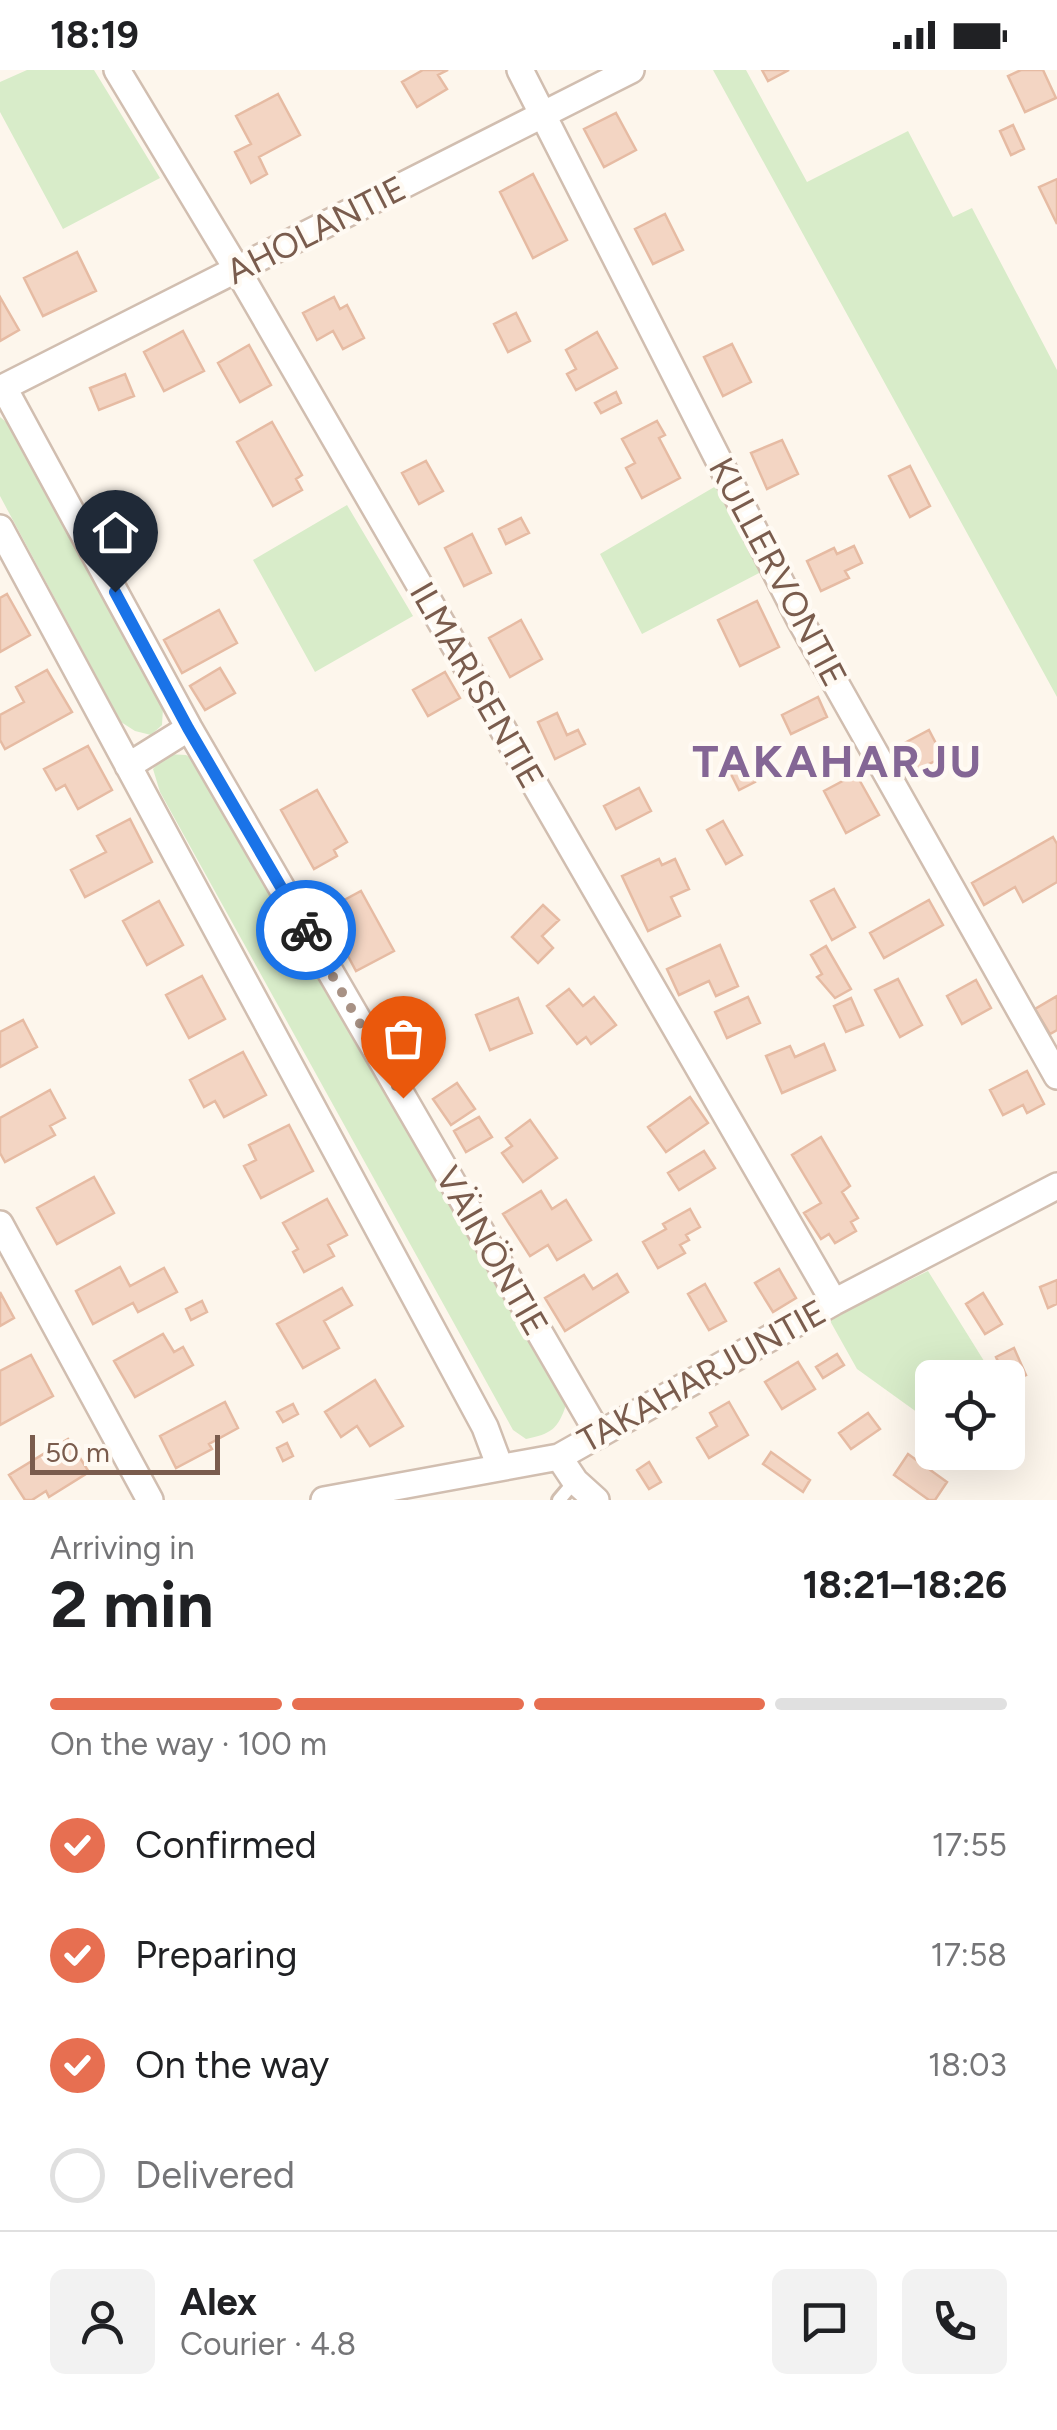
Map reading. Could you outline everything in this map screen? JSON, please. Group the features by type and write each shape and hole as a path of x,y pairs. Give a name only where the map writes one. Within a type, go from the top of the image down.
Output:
{"street":[{"name":"ILMARISENTIE","path":"117,70 238,270 834,1302"},
{"name":"KULLERVONTIE","path":"520,70 800,620 1057,1076"},
{"name":"AHOLANTIE","path":"2,389 631,70"},
{"name":"VÄINÖNTIE","path":"2,389 188,728 598,1435"},
{"path":"0,528 485,1427 500,1467"},
{"path":"128,766 188,728"},
{"name":"TAKAHARJUNTIE","path":"324,1500 558,1457 834,1302 1057,1186"},
{"path":"0,1224 150,1500"},
{"path":"558,1457 567,1490 596,1500"}],"green space":[{"path":"27,70 94,70 160,178 63,229 0,112 0,82"},
{"path":"713,70 746,70 807,182 908,131 953,217 972,208 1057,370 1057,697"},
{"path":"0,417 10,425 163,708 162,725 151,735 121,722 0,496"},
{"path":"716,486 761,572 642,634 600,554"},
{"path":"347,505 413,616 315,672 253,560"},
{"path":"167,754 186,755 201,764 566,1405 560,1420 548,1432 526,1439 513,1430 160,792 153,769"},
{"path":"928,1271 983,1360 915,1360 915,1411 857,1369 829,1319"}],"building":[{"path":"423,70 448,70 438,75 447,89 417,107 402,82"},
{"path":"762,70 789,70 768,81"},
{"path":"1021,70 1043,70 1056,98 1025,112 1008,76"},
{"path":"278,94 300,135 259,157 267,174 251,183 235,152 251,144 236,116"},
{"path":"616,113 636,150 604,167 584,129"},
{"path":"1013,125 1024,149 1011,155 1000,131"},
{"path":"533,174 567,240 533,258 500,192"},
{"path":"1057,179 1057,224 1039,187"},
{"path":"665,214 683,250 653,264 635,229"},
{"path":"77,252 96,291 43,316 24,278"},
{"path":"0,297 19,330 0,341"},
{"path":"334,297 340,309 347,305 364,338 343,349 333,331 317,340 303,313"},
{"path":"516,313 530,341 508,352 494,324"},
{"path":"183,331 204,371 164,391 144,352"},
{"path":"597,332 617,368 576,390 567,374 576,369 566,350"},
{"path":"732,344 751,382 723,396 704,357"},
{"path":"249,345 271,385 240,402 218,363"},
{"path":"125,374 134,396 99,410 90,388"},
{"path":"616,392 621,403 601,413 595,403"},
{"path":"657,421 665,435 659,438 680,478 642,498 626,468 635,463 622,439"},
{"path":"272,422 302,475 296,479 302,490 273,506 237,442"},
{"path":"782,440 798,474 767,489 751,453"},
{"path":"426,461 443,491 419,504 402,473"},
{"path":"910,466 930,506 910,517 889,476"},
{"path":"521,518 529,533 506,544 499,529"},
{"path":"472,534 491,573 464,586 445,548"},
{"path":"854,546 862,563 845,571 849,578 821,591 807,561 834,548 837,554"},
{"path":"7,594 30,635 0,652 0,598"},
{"path":"757,601 779,647 740,666 718,620"},
{"path":"219,610 237,643 182,673 164,640"},
{"path":"521,620 542,659 510,677 489,638"},
{"path":"220,668 235,693 205,710 190,686"},
{"path":"47,670 72,712 5,749 0,740 0,715 24,702 16,687"},
{"path":"445,672 460,698 428,716 413,690"},
{"path":"818,697 827,717 791,734 782,715"},
{"path":"557,713 567,735 578,730 585,744 555,759 538,722"},
{"path":"929,730 943,757 913,772 899,746"},
{"path":"88,746 112,790 78,809 65,785 56,790 44,769"},
{"path":"744,758 755,782 739,790 727,766"},
{"path":"856,774 879,815 846,833 824,791"},
{"path":"639,788 651,811 616,829 604,806"},
{"path":"317,790 347,842 334,850 337,856 314,869 281,810"},
{"path":"130,819 152,862 85,897 71,870 106,852 97,836"},
{"path":"723,821 742,855 726,864 707,830"},
{"path":"1053,837 1057,844 1057,882 1023,902 1015,887 984,905 972,883"},
{"path":"659,859 662,865 675,859 689,889 671,897 680,916 648,931 622,876"},
{"path":"834,889 855,927 832,940 811,901"},
{"path":"361,891 394,951 356,971 324,911"},
{"path":"929,900 943,925 884,958 870,933"},
{"path":"159,901 183,945 147,965 123,921"},
{"path":"543,905 559,920 542,936 553,948 538,963 512,937"},
{"path":"720,945 738,986 716,996 709,981 679,995 667,969"},
{"path":"826,946 851,989 835,998 817,977 822,974 811,955"},
{"path":"202,976 225,1019 189,1038 166,995"},
{"path":"898,979 922,1025 900,1037 875,990"},
{"path":"976,980 991,1008 962,1024 947,996"},
{"path":"569,989 583,1006 594,997 616,1025 591,1044 586,1037 577,1044 547,1006"},
{"path":"1057,996 1057,1030 1050,1034 1035,1009"},
{"path":"748,997 760,1023 727,1038 715,1012"},
{"path":"518,998 532,1033 490,1050 476,1015"},
{"path":"851,998 863,1025 846,1032 834,1006"},
{"path":"23,1020 37,1047 0,1067 0,1032"},
{"path":"824,1044 835,1070 782,1093 766,1056 790,1046 795,1057"},
{"path":"243,1052 266,1095 224,1117 215,1101 204,1107 190,1080"},
{"path":"1027,1071 1044,1104 1027,1113 1023,1105 1003,1115 990,1090"},
{"path":"457,1083 475,1109 451,1125 433,1099"},
{"path":"50,1090 65,1118 50,1126 55,1135 5,1162 0,1153 0,1118"},
{"path":"690,1097 708,1123 666,1152 648,1127"},
{"path":"479,1117 492,1137 466,1152 454,1131"},
{"path":"530,1120 557,1158 523,1182 502,1153 512,1146 506,1138"},
{"path":"289,1125 313,1171 261,1198 244,1166 256,1160 249,1145"},
{"path":"821,1137 850,1186 842,1192 858,1218 851,1222 856,1231 835,1243 829,1234 821,1239 804,1213 821,1203 792,1155"},
{"path":"704,1151 715,1168 679,1190 668,1173"},
{"path":"94,1177 114,1213 57,1244 37,1208"},
{"path":"541,1191 552,1209 566,1200 591,1240 557,1260 548,1245 530,1256 503,1214"},
{"path":"327,1199 347,1235 328,1245 334,1256 304,1272 293,1252 298,1249 283,1223"},
{"path":"690,1209 700,1227 686,1235 689,1240 680,1245 685,1253 658,1268 643,1242 666,1229 663,1224"},
{"path":"120,1267 130,1286 164,1268 177,1292 138,1312 133,1303 93,1324 76,1291"},
{"path":"779,1269 796,1298 773,1312 755,1283"},
{"path":"617,1274 628,1292 565,1331 545,1298 584,1275 593,1289"},
{"path":"1057,1280 1057,1304 1048,1308 1040,1287"},
{"path":"705,1284 726,1321 709,1330 688,1294"},
{"path":"342,1288 352,1305 324,1321 339,1348 303,1368 277,1324"},
{"path":"0,1292 14,1318 0,1326"},
{"path":"983,1293 1002,1324 985,1334 966,1304"},
{"path":"202,1301 207,1312 191,1320 186,1309"},
{"path":"163,1334 174,1352 183,1347 193,1365 135,1397 114,1361"},
{"path":"1014,1348 1019,1360 997,1360 996,1357"},
{"path":"837,1354 844,1365 823,1378 816,1367"},
{"path":"31,1355 53,1396 0,1425 0,1371"},
{"path":"798,1362 815,1389 782,1409 765,1382"},
{"path":"375,1380 403,1426 370,1446 357,1426 341,1437 325,1412"},
{"path":"225,1402 238,1428 209,1444 212,1449 176,1468 160,1436"},
{"path":"729,1402 748,1435 709,1458 697,1438 717,1426 710,1413"},
{"path":"293,1404 298,1414 283,1422 277,1412"},
{"path":"868,1413 880,1429 851,1449 839,1433"},
{"path":"68,1439 89,1472 49,1497 46,1491 25,1500 9,1475"},
{"path":"287,1443 293,1456 283,1461 277,1448"},
{"path":"771,1452 810,1480 803,1492 763,1464"},
{"path":"908,1454 915,1459 915,1470 930,1470 947,1482 935,1500 929,1500 894,1475"},
{"path":"649,1462 661,1482 649,1489 637,1470"}],"way so far":[{"path":"306,930 403,1098"}],"district":[{"name":"TAKAHARJU","path":"838,761"}],"route":[{"path":"115,592 188,728 306,930"}]}
